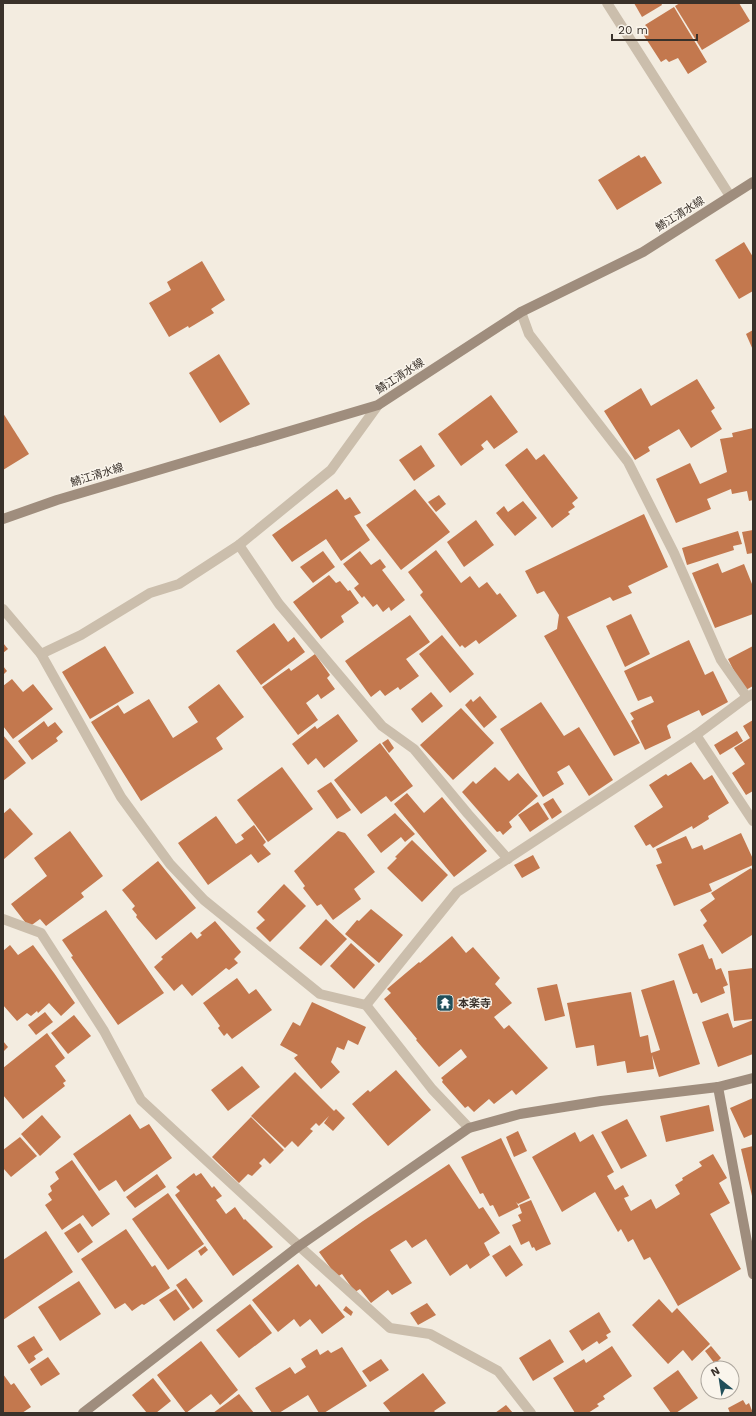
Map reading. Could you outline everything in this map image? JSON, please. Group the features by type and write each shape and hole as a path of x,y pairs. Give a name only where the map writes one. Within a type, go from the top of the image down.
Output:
{"street":[{"path":"607,3 730,196"},
{"name":"鯖江清水線","path":"3,519 64,498 378,405 521,312 643,252 753,182"},
{"path":"366,1005 457,892 696,736 750,695 721,660 674,553 628,462 528,334 521,312"},
{"path":"41,654 81,635 150,593 179,584 239,545 331,470 378,405"},
{"path":"239,545 279,604 382,726 414,749 508,859"},
{"path":"3,609 41,654 121,797 170,864 204,900 320,994 366,1005 432,1089 470,1128"},
{"path":"696,736 753,821"},
{"path":"3,920 42,933 104,1031 141,1100 390,1328 430,1334 498,1371 531,1413"},
{"path":"83,1413 299,1246 470,1128 520,1114 600,1101 718,1087 753,1078"},
{"path":"718,1087 753,1274"}],"building":[{"path":"634,3 661,3 662,5 642,17"},
{"path":"680,3 739,3 750,21 702,50 675,6"},
{"path":"674,7 707,62 688,74 678,58 669,62 666,59 661,62 641,31 647,27 645,25"},
{"path":"639,155 641,158 645,156 662,183 617,210 598,180"},
{"path":"744,242 753,257 753,291 739,299 715,260"},
{"path":"202,261 225,300 211,309 214,313 189,328 188,326 169,337 149,303 171,290 167,282"},
{"path":"753,330 753,350 746,334"},
{"path":"219,354 250,404 220,423 189,373"},
{"path":"697,379 715,408 711,411 722,429 691,448 679,429 648,447 650,451 635,460 604,411 641,388 651,406"},
{"path":"491,395 518,432 494,449 487,440 481,445 484,449 461,466 438,434"},
{"path":"3,413 29,454 3,470"},
{"path":"753,428 753,500 749,501 747,491 732,494 731,489 707,499 711,509 676,523 656,479 690,463 700,484 727,472 720,439 733,437 732,433"},
{"path":"421,445 435,466 414,481 399,460"},
{"path":"527,448 536,460 544,454 578,498 572,503 575,507 568,512 570,514 552,528 505,465"},
{"path":"337,489 345,500 350,497 361,513 354,516 370,540 341,561 326,539 292,562 272,535"},
{"path":"415,489 450,532 401,570 366,525"},
{"path":"439,495 446,504 436,512 428,502"},
{"path":"523,501 537,518 515,536 496,513 504,506 508,512"},
{"path":"644,514 668,567 628,586 632,593 613,601 610,597 567,617 640,743 614,756 544,636 557,629 559,615 544,591 537,594 525,571"},
{"path":"476,520 494,545 464,567 447,542"},
{"path":"753,530 753,553 747,554 742,532"},
{"path":"738,531 742,544 733,546 734,550 687,565 682,548"},
{"path":"436,550 461,583 470,576 479,588 487,582 497,595 500,593 517,616 479,644 476,640 465,648 462,645 460,647 420,595 423,592 408,572"},
{"path":"323,551 335,567 313,583 300,567"},
{"path":"360,551 371,565 380,559 386,567 382,570 405,600 391,611 389,607 383,612 377,604 373,607 364,596 362,598 354,588 359,584 343,564"},
{"path":"718,563 722,573 744,564 753,584 753,614 715,628 692,573"},
{"path":"329,575 336,583 340,581 348,591 350,590 359,603 341,616 344,622 321,639 293,602"},
{"path":"631,614 650,654 625,667 606,626"},
{"path":"410,615 430,642 406,659 419,676 400,690 398,687 385,696 380,690 371,697 345,661"},
{"path":"274,623 288,642 294,637 305,652 261,685 236,651"},
{"path":"442,635 474,674 450,693 419,654"},
{"path":"689,640 705,675 713,671 728,702 702,716 699,710 669,724 667,726 671,738 645,750 631,721 634,719 630,713 654,702 651,696 638,701 624,671"},
{"path":"3,643 8,649 3,653"},
{"path":"105,646 134,693 90,719 62,672"},
{"path":"753,646 753,686 744,691 728,659"},
{"path":"315,654 330,675 327,678 335,689 321,699 318,694 306,703 318,720 298,735 262,687 289,668 291,671"},
{"path":"3,666 7,671 3,675"},
{"path":"12,679 23,692 33,684 53,709 13,739 3,726 3,686"},
{"path":"219,684 244,717 216,738 223,749 141,801 91,722 118,705 124,714 149,699 173,738 198,722 188,707"},
{"path":"431,692 443,706 422,723 411,709"},
{"path":"480,696 497,717 484,728 465,705 471,699 473,702"},
{"path":"541,702 564,736 579,727 613,780 589,796 569,765 557,772 564,784 543,797 500,729"},
{"path":"461,708 494,743 453,780 420,745"},
{"path":"338,714 358,741 324,768 316,758 308,765 292,744 315,726 317,729"},
{"path":"753,720 753,791 746,795 732,773 745,764 734,748 750,738 743,726"},
{"path":"44,721 48,727 55,722 63,732 56,738 58,741 32,760 18,741"},
{"path":"737,731 743,741 720,755 714,745"},
{"path":"3,735 26,763 3,781"},
{"path":"388,739 394,748 389,753 382,743"},
{"path":"380,743 413,786 391,802 386,796 361,814 334,780"},
{"path":"691,762 704,780 712,775 729,803 708,816 709,819 693,829 692,826 653,848 650,844 646,846 634,826 663,807 649,785 666,774 668,776"},
{"path":"282,767 313,809 268,842 237,800"},
{"path":"495,767 509,781 518,773 538,796 509,822 512,827 503,835 500,831 497,832 462,792 473,781 476,784"},
{"path":"331,782 351,810 337,819 317,791"},
{"path":"407,793 424,813 442,797 487,851 454,877 394,804"},
{"path":"553,798 562,812 552,819 543,804"},
{"path":"538,802 549,819 530,832 518,815"},
{"path":"10,808 33,834 3,860 3,814"},
{"path":"395,813 415,834 405,842 401,837 381,853 367,835"},
{"path":"216,816 236,844 244,839 241,835 254,825 266,842 263,845 271,854 258,863 251,854 208,885 178,843"},
{"path":"70,831 103,876 81,893 84,897 46,926 40,919 29,927 11,904 47,876 34,858"},
{"path":"338,831 345,833 375,872 354,889 361,899 333,920 321,904 317,906 303,888 305,886 294,871"},
{"path":"741,833 753,859 753,865 709,884 712,891 674,906 656,865 662,863 656,849 686,836 692,849 702,845 704,850"},
{"path":"412,840 448,875 422,902 387,868 397,858 395,857"},
{"path":"533,855 540,868 522,878 514,865"},
{"path":"158,861 196,908 156,940 136,917 137,915 132,909 135,906 122,890"},
{"path":"751,868 753,872 753,936 752,935 722,954 703,925 707,921 700,910 715,899 711,893"},
{"path":"284,884 306,906 270,942 256,928 265,920 257,912"},
{"path":"371,909 403,935 379,963 345,934 357,920 359,921"},
{"path":"106,910 164,993 118,1025 71,957 73,956 62,940"},
{"path":"326,919 347,939 321,966 299,948"},
{"path":"215,921 241,952 234,959 238,963 229,970 226,968 192,996 182,984 174,991 154,967 163,959 161,957 191,932 197,939 202,935 200,933"},
{"path":"452,936 466,953 473,947 500,978 495,984 512,1003 494,1017 504,1029 509,1025 548,1068 516,1095 512,1090 494,1104 489,1099 474,1112 468,1106 465,1108 442,1082 443,1080 441,1078 467,1057 461,1049 439,1067 384,999 391,993 387,989"},
{"path":"351,943 375,965 354,989 330,966"},
{"path":"703,944 709,959 712,958 716,970 721,968 728,985 723,987 725,993 701,1003 697,993 693,994 678,954"},
{"path":"10,945 18,955 33,945 54,973 75,1003 61,1016 49,1003 38,1013 37,1011 31,1016 27,1013 17,1021 3,1005 3,951"},
{"path":"753,968 753,1019 734,1021 728,971"},
{"path":"237,978 249,994 256,989 272,1010 232,1039 227,1033 224,1036 218,1028 220,1026 203,1003"},
{"path":"674,980 700,1064 659,1077 652,1055 654,1069 627,1073 625,1061 597,1066 594,1045 576,1048 567,1003 631,992 640,1037 648,1035 651,1053 660,1050 641,990"},
{"path":"557,984 565,1016 545,1021 537,988"},
{"path":"312,1002 366,1027 358,1045 348,1040 344,1050 337,1047 331,1062 340,1072 321,1089 294,1058 298,1055 280,1045 293,1022 300,1026"},
{"path":"45,1012 53,1022 36,1035 28,1025"},
{"path":"728,1013 733,1028 753,1020 753,1054 718,1067 702,1022"},
{"path":"74,1015 91,1036 68,1054 51,1033"},
{"path":"47,1033 65,1058 55,1066 66,1081 63,1083 65,1086 23,1119 3,1095 3,1068"},
{"path":"3,1041 8,1047 3,1052"},
{"path":"242,1066 260,1087 228,1111 211,1090"},
{"path":"396,1070 431,1110 388,1146 352,1104 368,1090 370,1092"},
{"path":"295,1072 334,1111 336,1109 345,1118 333,1131 324,1123 329,1116 319,1126 316,1123 310,1129 313,1131 298,1147 292,1141 285,1148 251,1116"},
{"path":"753,1098 753,1134 744,1138 730,1108"},
{"path":"709,1105 714,1131 666,1142 660,1116"},
{"path":"130,1114 140,1129 149,1124 172,1158 124,1192 116,1180 99,1191 73,1154"},
{"path":"42,1115 61,1137 40,1156 21,1134"},
{"path":"251,1117 284,1150 270,1164 264,1158 259,1163 262,1166 252,1176 248,1174 239,1183 212,1157"},
{"path":"627,1119 647,1156 621,1169 601,1132"},
{"path":"518,1131 527,1151 514,1157 506,1137"},
{"path":"575,1132 580,1142 593,1134 614,1172 607,1176 615,1190 623,1185 629,1196 624,1198 631,1211 651,1199 656,1209 680,1194 675,1185 683,1180 682,1178 702,1166 699,1162 713,1154 727,1178 719,1183 730,1203 710,1214 741,1269 678,1306 650,1257 644,1260 633,1239 628,1242 621,1229 618,1232 595,1192 562,1212 532,1157"},
{"path":"20,1137 37,1156 11,1177 3,1168 3,1150"},
{"path":"501,1138 530,1198 518,1204 516,1202 519,1207 499,1217 493,1205 490,1206 483,1193 480,1194 461,1157"},
{"path":"753,1146 753,1196 752,1196 741,1149"},
{"path":"72,1160 110,1214 92,1227 83,1215 62,1230 45,1205 52,1200 48,1194 52,1191 50,1186 59,1179 55,1172"},
{"path":"449,1164 479,1209 483,1207 500,1233 484,1243 490,1255 470,1269 467,1264 450,1276 426,1239 412,1248 406,1240 390,1250 412,1283 392,1295 388,1290 371,1303 360,1289 355,1292 342,1274 337,1277 319,1252"},
{"path":"194,1173 196,1176 201,1173 212,1188 214,1186 222,1196 216,1200 226,1214 235,1207 244,1220 245,1219 273,1247 233,1276 175,1195 180,1191 176,1187"},
{"path":"157,1174 166,1187 135,1208 126,1197"},
{"path":"168,1193 204,1244 168,1270 132,1219"},
{"path":"531,1200 551,1244 536,1251 534,1247 532,1248 529,1241 521,1245 512,1225 521,1221 518,1215 522,1213 519,1205"},
{"path":"80,1223 93,1242 78,1253 64,1233"},
{"path":"126,1229 152,1267 155,1265 170,1288 132,1311 125,1303 115,1309 81,1259"},
{"path":"46,1231 73,1272 3,1320 3,1260"},
{"path":"510,1245 523,1265 506,1277 492,1256"},
{"path":"205,1246 208,1250 201,1256 198,1251"},
{"path":"298,1264 316,1287 319,1284 345,1317 322,1334 310,1319 300,1327 294,1319 278,1332 252,1300"},
{"path":"186,1278 203,1301 193,1309 176,1285"},
{"path":"79,1281 101,1314 60,1341 38,1307"},
{"path":"176,1289 190,1309 174,1321 159,1300"},
{"path":"659,1299 672,1313 677,1308 710,1344 692,1361 683,1350 668,1364 632,1325"},
{"path":"427,1303 436,1315 418,1325 410,1313"},
{"path":"250,1304 272,1333 239,1358 216,1330"},
{"path":"346,1306 353,1312 351,1316 343,1310"},
{"path":"599,1312 611,1332 606,1335 608,1338 599,1344 597,1341 582,1351 569,1331"},
{"path":"34,1336 43,1350 34,1356 36,1359 29,1364 17,1346"},
{"path":"550,1339 564,1362 533,1381 519,1358"},
{"path":"201,1341 238,1390 220,1405 211,1394 186,1413 157,1375"},
{"path":"612,1346 632,1376 603,1396 605,1399 597,1404 599,1406 588,1413 575,1413 553,1378 584,1359 586,1363"},
{"path":"711,1346 721,1358 719,1360 712,1360 705,1351"},
{"path":"342,1347 367,1386 324,1413 319,1413 308,1395 279,1413 272,1413 255,1388 290,1367 295,1374 306,1367 301,1359 317,1349 320,1355 328,1350 331,1353"},
{"path":"48,1357 60,1374 41,1386 30,1369"},
{"path":"381,1359 389,1370 370,1382 362,1371"},
{"path":"678,1370 698,1398 676,1413 671,1413 653,1388"},
{"path":"423,1373 446,1403 434,1411 436,1413 391,1413 383,1403"},
{"path":"3,1374 11,1385 14,1383 31,1407 22,1413 3,1413"},
{"path":"153,1378 171,1401 156,1413 147,1413 132,1395"},
{"path":"239,1394 254,1413 213,1413"},
{"path":"743,1400 746,1405 749,1403 753,1413 730,1413 728,1408"},
{"path":"506,1405 513,1413 495,1413"}],"place":[{"name":"本楽寺","path":"445,1003"}]}
